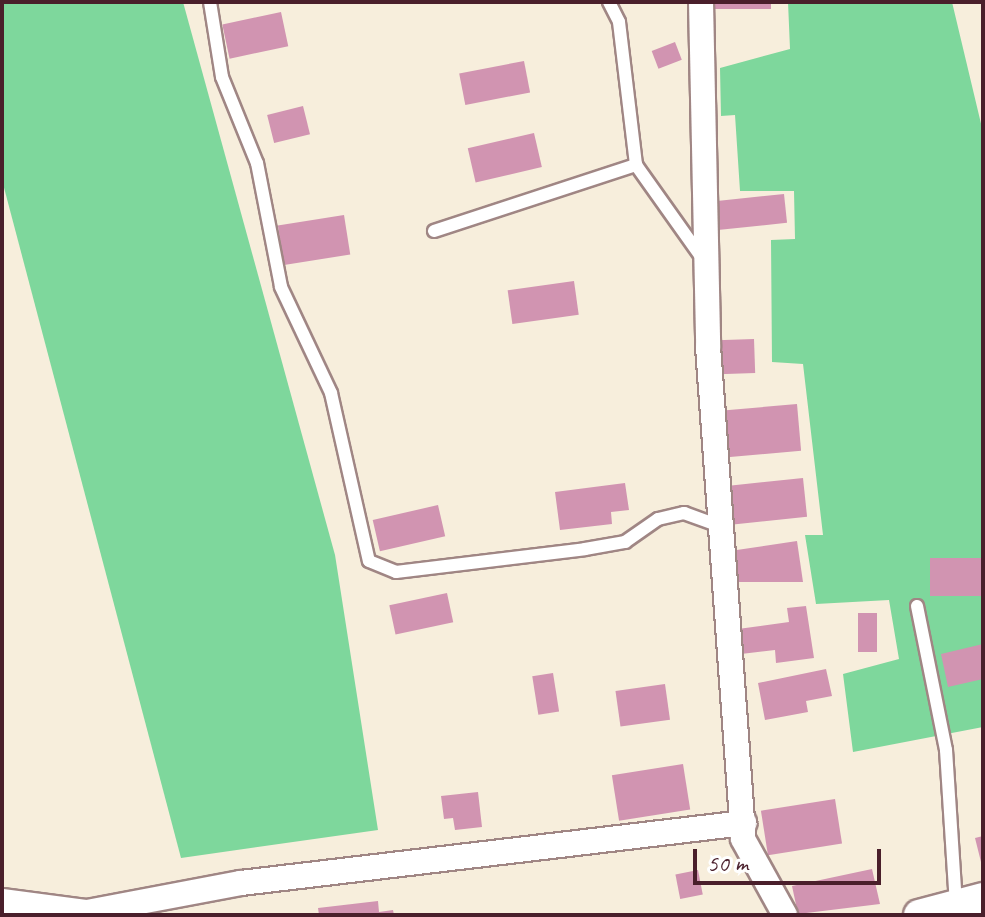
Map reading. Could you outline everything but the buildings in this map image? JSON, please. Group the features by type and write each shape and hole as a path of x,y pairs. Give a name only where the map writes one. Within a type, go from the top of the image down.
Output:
{"street":[{"path":"701,2 706,265 719,526 743,839 785,915"},
{"path":"2,901 88,914 241,883 744,823"},
{"path":"919,915 969,901"}],"lane":[{"path":"210,2 222,77 257,163 281,287 331,393 369,561 396,572 585,549 625,542 658,519 684,513 719,526"},
{"path":"609,2 619,22 636,165 706,265"},
{"path":"434,231 636,165"},
{"path":"917,606 946,750 969,901"}],"green space":[{"path":"2,2 183,2 335,555 378,830 181,858 2,180"},
{"path":"788,2 952,2 983,132 983,727 853,752 843,674 899,659 889,600 816,604 805,535 823,535 803,364 772,362 771,240 795,239 794,191 740,191 735,115 721,116 720,68 790,49"}]}
